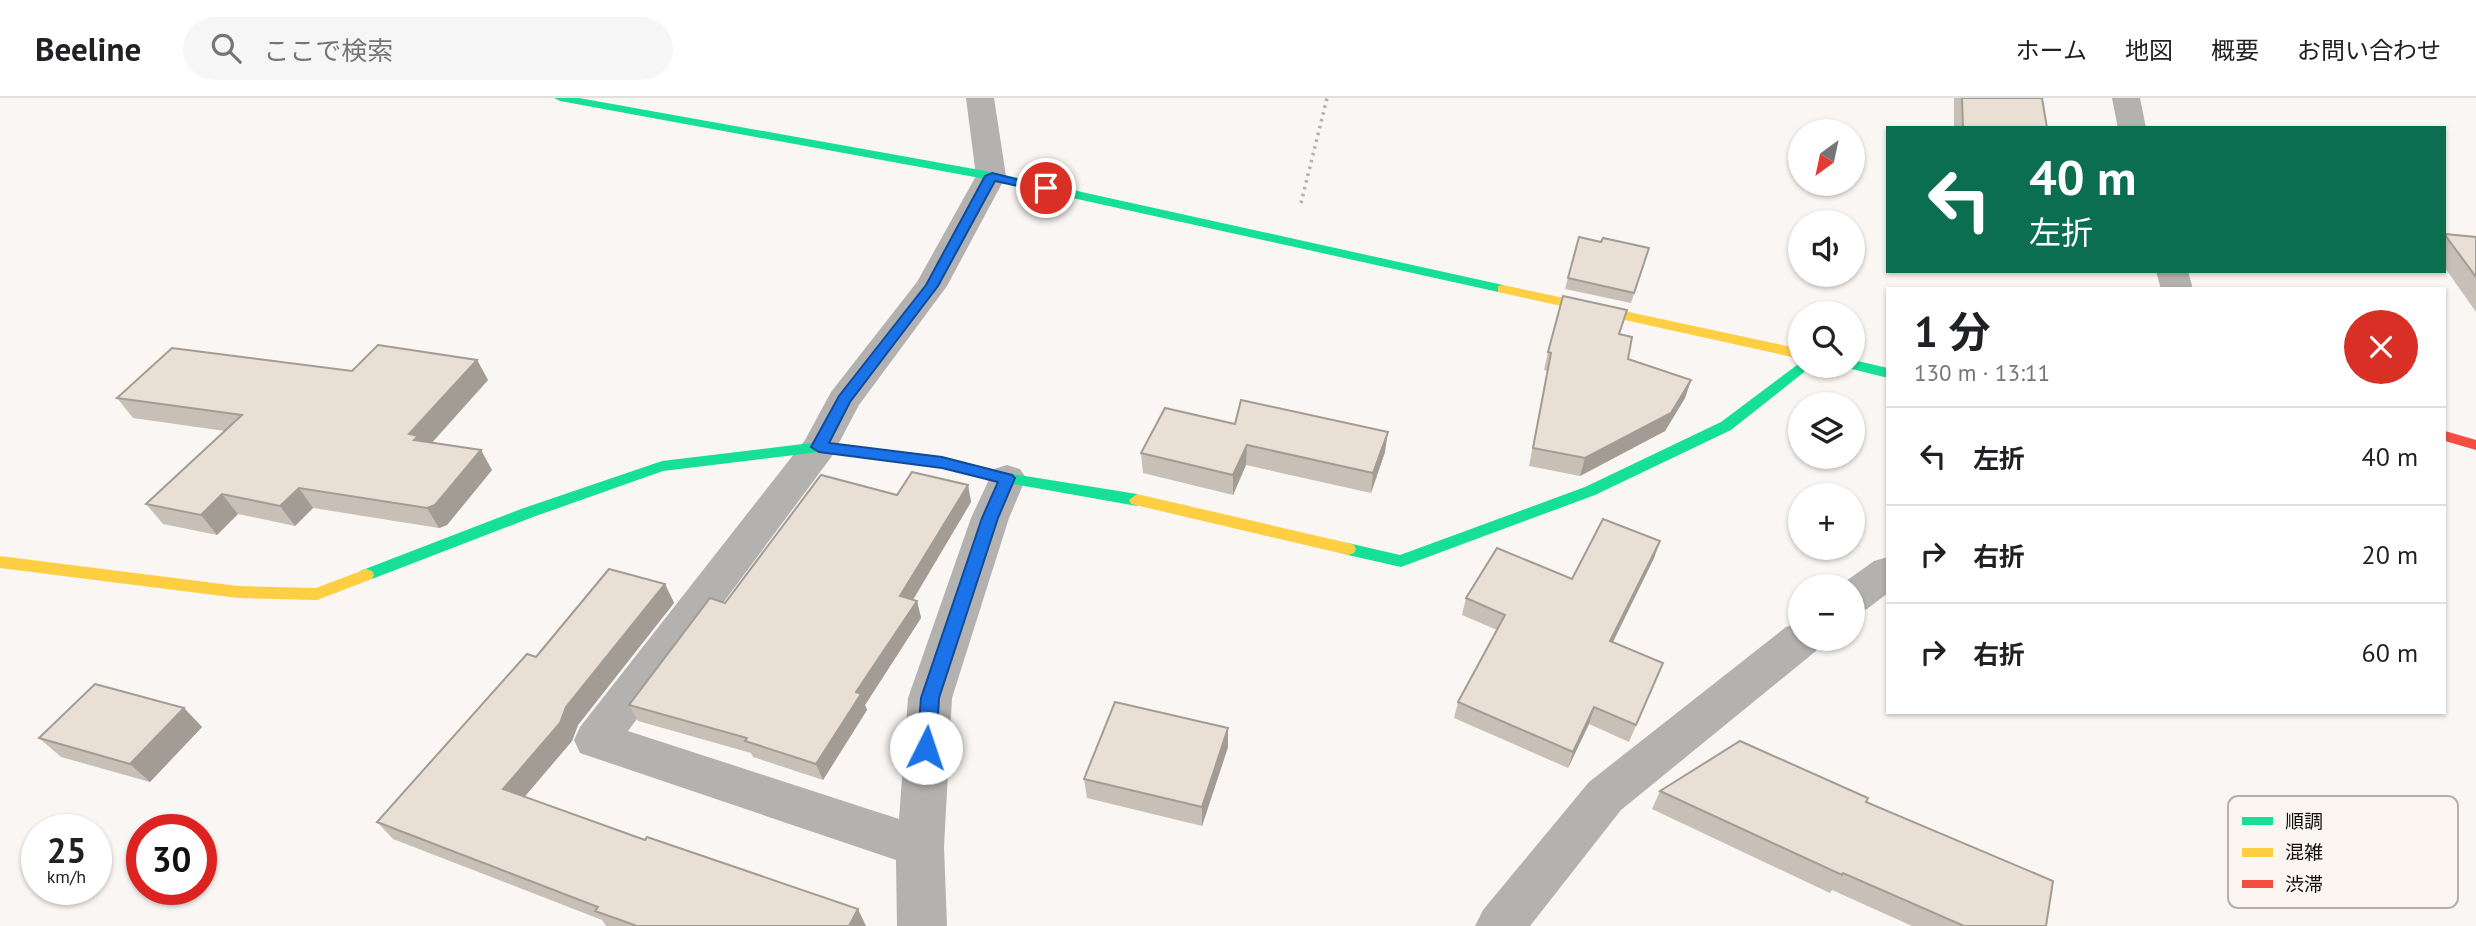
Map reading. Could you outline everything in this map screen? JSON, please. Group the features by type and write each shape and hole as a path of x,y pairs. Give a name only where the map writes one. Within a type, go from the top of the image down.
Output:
{"street":[{"path":"560,98 992,176 1788,351"},
{"path":"920,847 596,740 819,447 844,400 932,286 992,176 980,98"},
{"path":"2126,98 2132,126"},
{"path":"1865,368 1886,373"},
{"path":"0,562 238,592 317,594 527,513 662,466 819,447 942,462 1007,478 1123,497 1401,561 1590,491 1726,426 1788,378"},
{"path":"2446,436 2476,445"},
{"path":"922,926 920,847 930,698 990,518 1007,478"},
{"path":"1865,589 1886,573"},
{"path":"1500,926 1605,796 1788,649"}],"path":[{"path":"1291,242 1327,98"}],"building":[{"path":"1962,98 2042,98 2047,126 1963,126"},
{"path":"2446,234 2476,237 2476,277 2446,236"},
{"path":"1579,237 1601,242 1603,238 1649,248 1634,293 1568,278"},
{"path":"1563,296 1627,310 1619,334 1632,337 1628,359 1691,380 1671,413 1585,458 1533,448 1551,353 1548,352"},
{"path":"378,345 477,360 409,434 418,436 414,440 481,450 435,505 427,508 299,488 280,506 222,494 201,515 146,504 242,415 117,398 172,348 352,371"},
{"path":"1241,400 1388,432 1373,473 1247,445 1233,475 1141,453 1165,408 1235,424"},
{"path":"912,472 968,485 900,596 917,601 856,692 861,694 816,764 745,741 747,738 629,705 710,598 725,603 821,475 897,495"},
{"path":"1603,519 1660,541 1610,641 1663,663 1636,725 1594,707 1573,752 1458,702 1505,615 1466,598 1497,548 1572,579"},
{"path":"609,569 665,584 566,707 560,723 503,789 645,840 647,837 858,909 849,926 637,926 595,911 598,907 377,822 527,654 536,657"},
{"path":"95,684 184,708 130,764 39,738"},
{"path":"1115,702 1228,728 1202,807 1084,779"},
{"path":"1740,741 1868,798 1866,802 2053,881 2046,926 1964,926 1843,873 1842,875 1660,791"}],"traffic: fast":[{"path":"560,98 991,176 1503,289"},
{"path":"1865,368 1886,373"},
{"path":"1348,549 1401,561 1590,491 1726,426 1788,378"},
{"path":"366,575 527,513 662,466 819,447 942,462 1007,478 1137,500"}],"traffic: slow":[{"path":"1503,289 1788,351"},
{"path":"1137,500 1348,549"},
{"path":"0,562 238,592 317,594 366,575"}],"traffic: jam":[{"path":"2446,436 2476,445"}],"route":[{"path":"926,748 930,698 990,518 1007,478 942,462 819,447 844,400 932,286 992,176 1046,188"}]}
